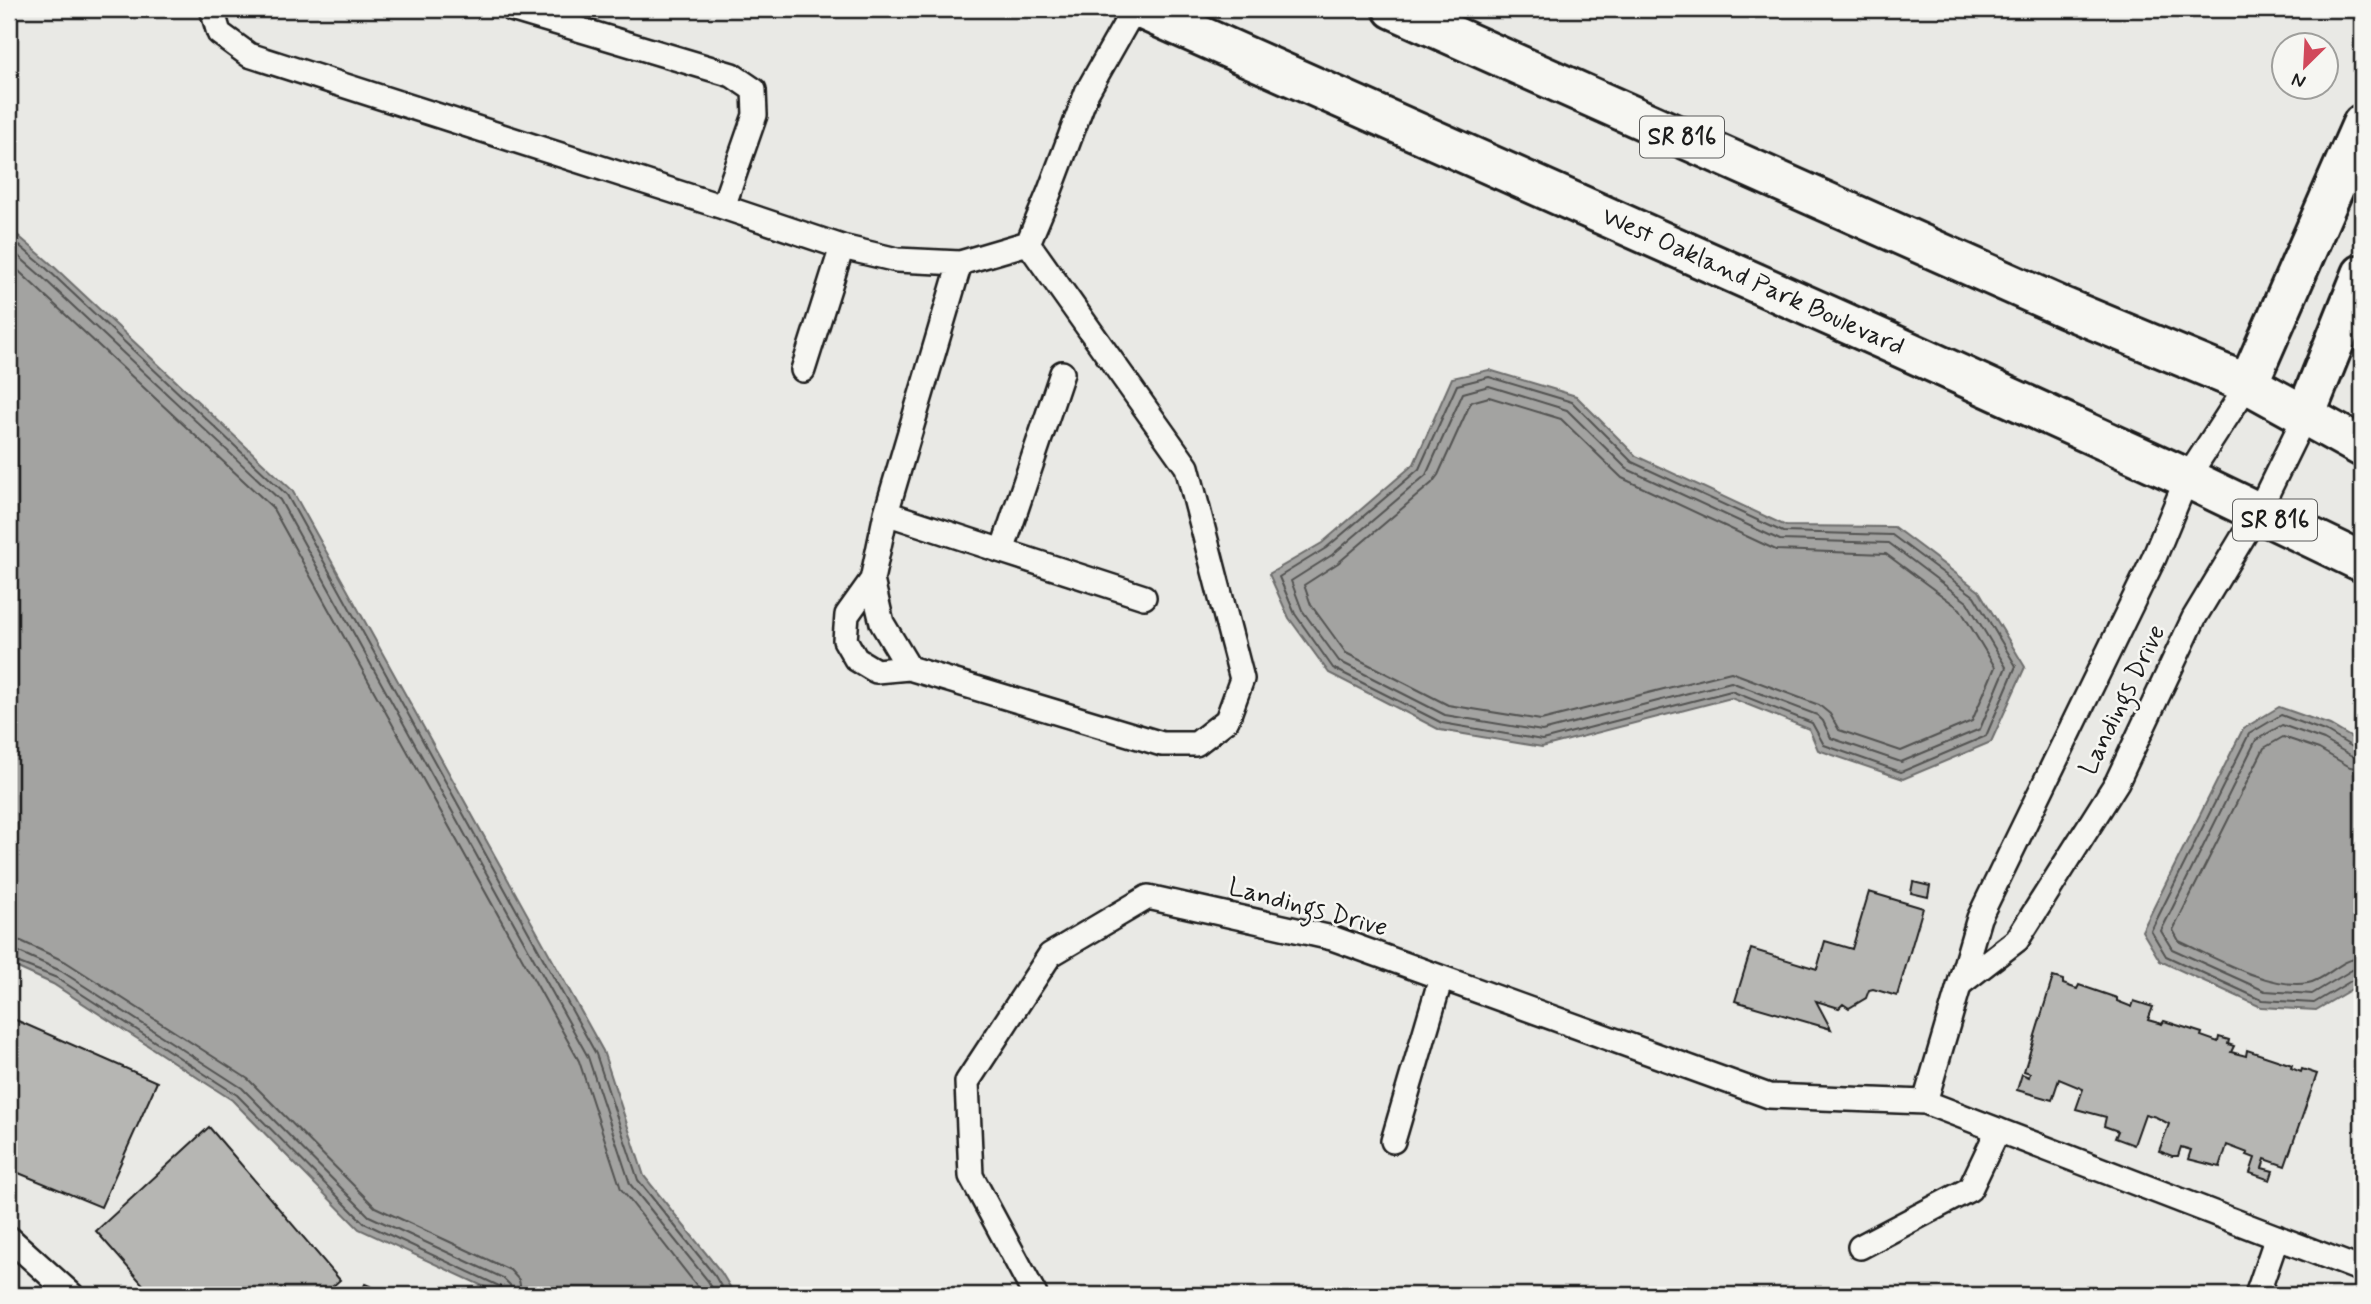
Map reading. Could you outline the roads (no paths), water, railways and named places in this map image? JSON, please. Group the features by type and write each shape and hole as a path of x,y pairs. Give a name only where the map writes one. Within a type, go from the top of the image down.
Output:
{"main road":[{"name":"West Oakland Park Boulevard","path":"1140,9 1884,340 2187,478 2362,562"},
{"name":"SR 816","path":"1393,9 2065,308 2248,384 2362,447"},
{"path":"2248,384 2362,124"},
{"path":"2305,416 2362,274"}],"lane":[{"path":"212,9 219,33 249,55 723,206 842,247 898,260 960,263 1028,243"},
{"path":"511,9 732,75 754,90 755,115 723,206"},
{"path":"1028,243 1087,92 1134,9"},
{"path":"960,263 886,513 872,580 847,615 845,640 856,659 876,671 909,668 1162,744 1196,744 1227,720 1242,679 1187,467 1028,243"},
{"path":"803,370 842,247"},
{"path":"1002,551 1062,373"},
{"name":"Landings Drive","path":"1925,1102 1979,918 2154,558 2187,478 2248,384"},
{"name":"Landings Drive","path":"1960,984 2017,940 2109,793 2194,618 2258,512 2305,416"},
{"path":"886,513 1144,597"},
{"path":"872,580 882,622 909,668"},
{"name":"Landings Drive","path":"1035,1295 971,1177 967,1082 1051,956 1148,897 1332,938 1769,1096 1925,1102 2362,1270"},
{"path":"1393,1141 1441,978"},
{"path":"1860,1247 1970,1189 1998,1130"},
{"path":"2258,1295 2277,1237"},
{"path":"9,1238 72,1295"}],"water":[{"path":"9,228 50,263 292,490 603,1051 644,1176 721,1272 735,1295 502,1295 359,1229 232,1100 53,984 9,964"},
{"path":"1489,370 1576,396 1636,456 1786,526 1894,527 1979,591 2025,667 1991,742 1903,779 1818,750 1809,729 1731,698 1542,747 1440,730 1329,673 1289,618 1269,574 1322,543 1414,464 1452,378"},
{"path":"2279,707 2330,725 2362,744 2362,983 2316,1010 2261,1007 2160,961 2142,931 2243,729"}]}
